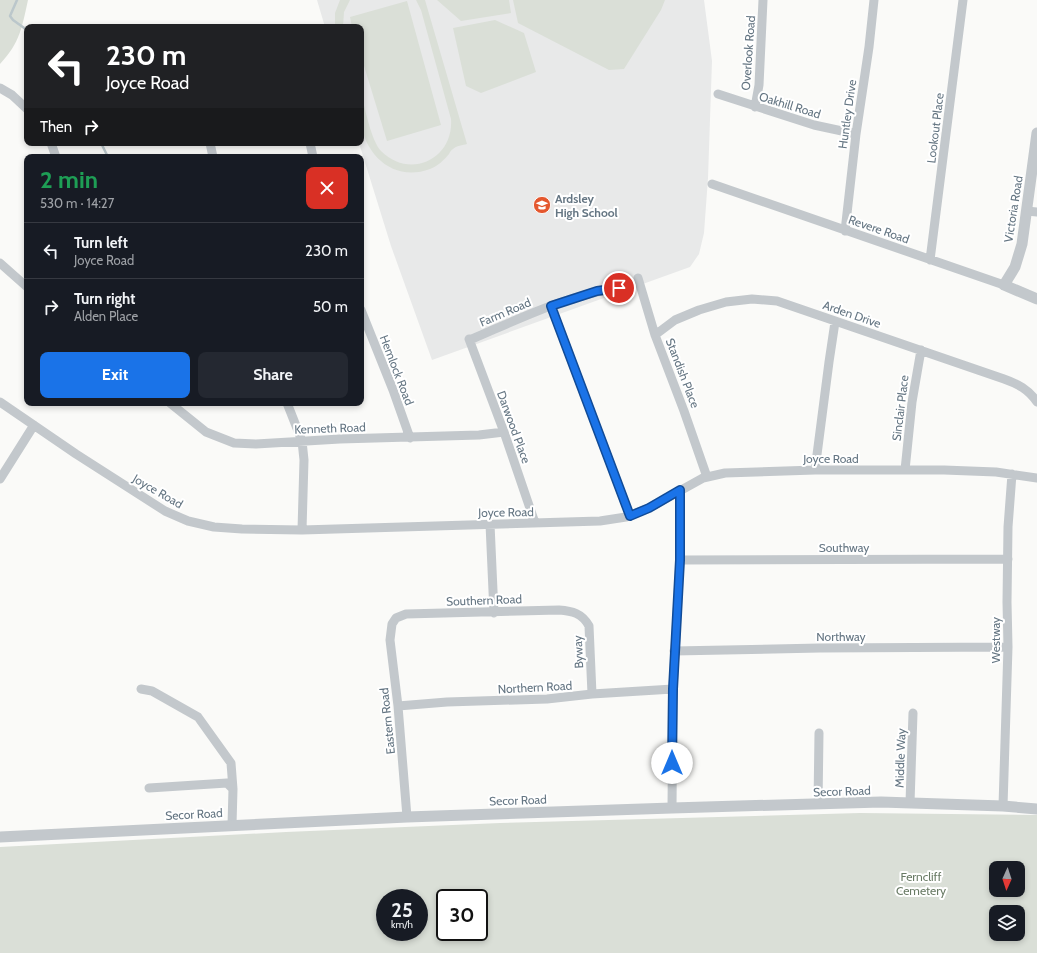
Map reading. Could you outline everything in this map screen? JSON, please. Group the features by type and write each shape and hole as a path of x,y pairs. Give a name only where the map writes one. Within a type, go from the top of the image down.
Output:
{"street":[{"name":"Overlook Road","path":"755,107 759,85 764,0"},
{"name":"Huntley Drive","path":"845,231 874,0"},
{"name":"Lookout Place","path":"930,260 963,0"},
{"path":"0,88 12,95 24,106"},
{"name":"Oakhill Road","path":"718,94 814,125 856,134"},
{"name":"Victoria Road","path":"1004,285 1015,268 1032,212 1037,133"},
{"name":"Revere Road","path":"712,184 1004,285 1037,299"},
{"path":"0,263 24,283"},
{"name":"Standish Place","path":"638,278 655,335 707,477"},
{"name":"Farm Road","path":"469,339 551,306 597,291 619,288"},
{"name":"Arden Drive","path":"655,335 675,320 699,310 726,302 752,299 777,301 1022,386 1032,394 1037,402"},
{"path":"551,306 630,516"},
{"path":"815,470 828,362 835,322"},
{"name":"Hemlock Road","path":"365,329 393,390 410,438"},
{"name":"Darwood Place","path":"469,339 504,432 535,523"},
{"name":"Sinclair Place","path":"905,470 912,402 920,350"},
{"name":"Joyce Road","path":"0,402 76,454 165,511 188,521 214,527 302,530 600,522 630,516 649,508 703,478 725,473 815,470 952,470 996,472 1037,478"},
{"name":"Kenneth Road","path":"174,406 206,432 234,443 256,444 302,441 410,438 479,435 504,432"},
{"path":"288,406 302,441 304,460 302,530"},
{"path":"0,479 34,425"},
{"name":"Westway","path":"1003,806 1008,647 1008,559 1012,474"},
{"path":"672,808 673,689 680,560 680,490"},
{"path":"490,524 494,613"},
{"name":"Southway","path":"680,560 1008,559"},
{"name":"Southern Road","path":"393,623 396,618 406,614 494,613 559,610 578,613"},
{"name":"Byway","path":"578,613 586,619 588,626 592,694"},
{"name":"Eastern Road","path":"393,623 390,640 398,706 407,817"},
{"name":"Northway","path":"674,651 1008,647"},
{"path":"141,689 152,691 198,717 231,763 233,790 232,825"},
{"name":"Northern Road","path":"398,706 447,702 547,699 592,694 673,689"},
{"name":"Middle Way","path":"910,803 913,713"},
{"path":"818,804 819,733"},
{"path":"149,788 227,783 233,790"},
{"name":"Secor Road","path":"0,837 407,817 881,802 1003,806 1037,809"}],"shaded area":[{"name":"Ardsley High School","path":"317,0 704,0 712,61 708,178 704,233 699,254 690,267 432,360 391,246 364,159 364,154 362,154 360,146 364,146 364,24 324,24"}],"green space":[{"path":"0,0 28,0 22,27 16,42 0,64"},
{"path":"340,0 350,0 344,12 343,24 335,24 335,13"},
{"path":"416,0 425,0 467,144 451,150 443,161 433,168 417,172 405,172 384,164 369,146 364,135 364,105 377,146 392,160 405,164 417,164 428,161 438,154 445,145 450,133 451,119 421,10"},
{"path":"437,0 509,0 511,13 461,21"},
{"path":"513,0 665,0 661,10 624,69 609,70 518,23"},
{"path":"407,1 441,125 387,141 364,66 364,24 351,24 350,17"},
{"path":"495,20 524,33 536,72 481,93 466,86 453,28"},
{"name":"Ferncliff Cemetery","path":"860,813 1037,815 1037,953 0,953 0,847 286,832 500,823"}],"waterway":[{"path":"17,0 10,16 24,28"},
{"path":"102,146 106,154"}],"place":[{"name":"Ardsley High School","path":"542,205"}],"route":[{"path":"619,288 597,291 551,306 630,516 649,508 680,490 680,560 674,651 672,763"}]}
